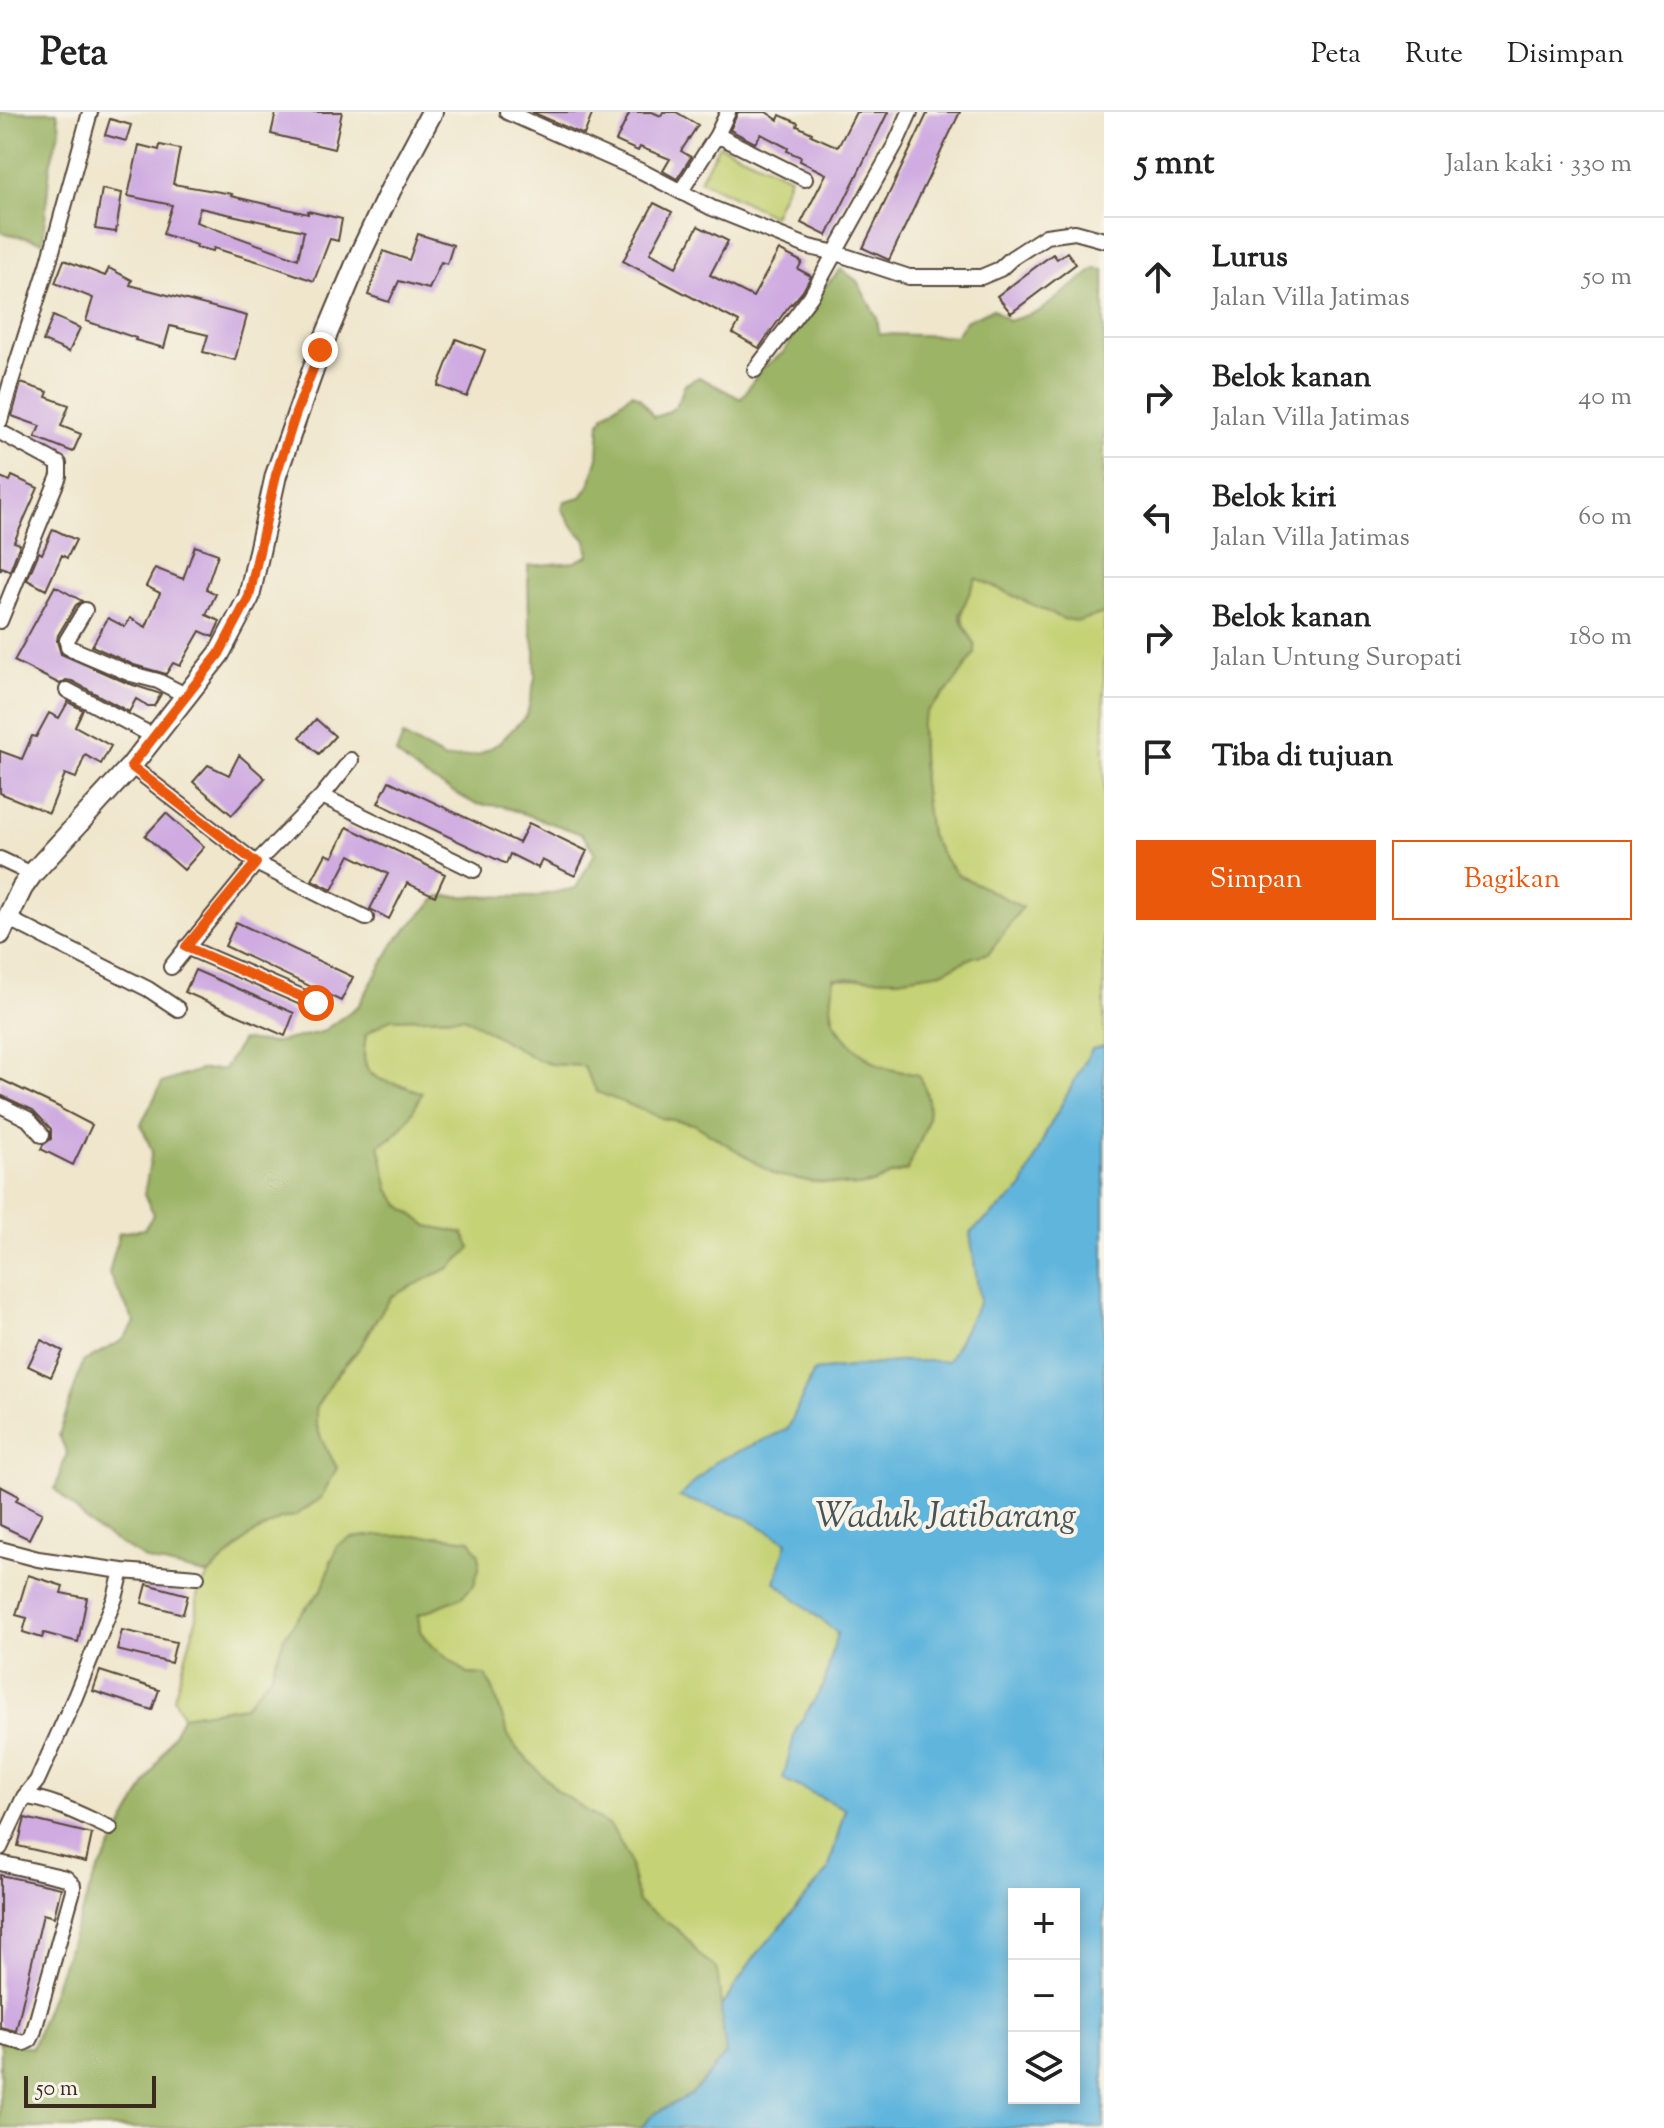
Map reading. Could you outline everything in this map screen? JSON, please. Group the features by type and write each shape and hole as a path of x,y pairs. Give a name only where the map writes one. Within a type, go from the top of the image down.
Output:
{"main road":[{"path":"4,926 32,874 131,766 219,654 249,597 276,475 295,416 362,250 432,112"}],"street":[{"path":"0,421 49,262 90,112"},
{"path":"507,112 643,172 726,213 809,247 909,277 981,277 1000,269 1046,236 1075,232 1104,240"},
{"path":"681,191 728,112"},
{"path":"755,370 811,296 910,112"},
{"path":"717,135 805,179"},
{"path":"0,432 59,464 59,476 0,621"},
{"path":"85,610 67,640 68,647 131,674 158,681 187,696"},
{"path":"67,690 155,737"},
{"path":"171,967 256,863 322,796 351,760"},
{"path":"131,766 256,863 366,918"},
{"path":"322,796 474,870"},
{"path":"0,859 32,874"},
{"path":"4,926 148,989 178,1009"},
{"path":"186,947 316,1003"},
{"path":"0,1105 28,1119 42,1135"},
{"path":"0,1549 38,1559 122,1571 197,1577"},
{"path":"0,1848 27,1793 37,1781 75,1697 115,1598 122,1571"},
{"path":"27,1793 110,1828"},
{"path":"0,1863 66,1878 73,1885 73,1890 33,2034 24,2043 0,2037"}],"green space":[{"path":"0,112 57,112 60,129 50,165 43,242 0,232"},
{"path":"719,145 790,177 773,216 700,180"},
{"path":"841,269 857,281 877,318 879,334 955,336 967,320 993,309 1009,321 1040,311 1095,269 1104,270 1104,613 1079,621 1063,619 976,578 960,614 975,645 975,653 951,687 927,711 921,726 923,783 930,835 947,863 959,875 1022,907 989,953 942,972 898,979 834,978 831,1012 842,1035 874,1063 918,1075 925,1088 929,1112 927,1123 907,1170 858,1186 776,1175 694,1124 662,1118 597,1092 583,1066 551,1064 536,1059 464,1017 390,1019 366,1034 365,1064 376,1078 422,1093 405,1123 379,1145 389,1190 400,1205 428,1226 463,1233 471,1248 451,1267 392,1296 362,1345 339,1371 316,1407 316,1424 337,1468 321,1498 295,1516 280,1519 251,1535 208,1575 147,1560 94,1528 55,1489 67,1453 59,1435 83,1362 123,1340 135,1323 109,1274 119,1233 144,1229 154,1214 144,1195 152,1151 141,1124 162,1083 199,1070 224,1069 242,1040 272,1043 322,1032 359,1005 395,941 439,896 533,897 576,888 595,853 582,834 502,806 475,804 421,774 396,754 403,736 445,759 478,755 499,743 527,715 535,678 528,566 575,562 589,555 586,540 562,509 565,501 581,497 590,484 598,457 600,422 604,415 632,393 639,397 654,417 666,413 678,403 684,385 699,377 741,399 761,369 784,352 817,295"},
{"path":"976,578 1063,619 1104,613 1104,1046 1092,1049 1047,1131 1021,1190 970,1233 980,1301 948,1361 907,1361 814,1371 788,1429 715,1462 680,1497 744,1517 788,1542 811,1610 838,1633 824,1685 796,1729 845,1809 828,1871 752,1960 721,2008 717,1968 699,1955 678,1930 638,1902 628,1857 612,1828 557,1790 517,1749 508,1735 493,1689 485,1675 468,1674 430,1644 420,1631 418,1615 462,1597 470,1540 437,1536 367,1536 331,1560 329,1576 322,1590 285,1636 270,1676 245,1706 183,1716 174,1698 197,1617 197,1596 208,1575 251,1535 280,1519 295,1516 337,1468 317,1426 318,1403 362,1345 391,1298 451,1267 463,1233 428,1226 400,1205 389,1190 379,1145 393,1137 406,1086 384,1081 370,1072 364,1057 366,1034 390,1019 464,1017 536,1059 551,1064 583,1066 662,1118 694,1124 776,1175 858,1186 907,1171 917,1075 881,1067 843,1035 834,1021 831,1005 834,978 942,972 989,953 1022,907 959,875 947,863 930,835 923,783 921,726 927,711 951,687 975,645 962,612"},
{"path":"437,1536 470,1540 479,1554 474,1585 462,1597 418,1615 420,1631 430,1644 468,1674 485,1675 493,1689 508,1735 517,1749 557,1790 612,1828 628,1857 638,1902 678,1930 699,1955 717,1968 726,2054 692,2094 653,2115 641,2128 0,2128 0,2041 32,2048 93,1881 183,1716 245,1706 270,1676 285,1636 322,1590 337,1546 351,1538"}],"water":[{"name":"Waduk Jatibarang","path":"1104,1046 1104,2128 641,2128 652,2115 692,2094 726,2054 721,2008 752,1960 828,1871 845,1809 783,1779 796,1729 824,1685 837,1633 775,1582 787,1542 744,1517 679,1497 715,1462 788,1429 814,1371 907,1361 948,1361 980,1301 970,1233 1021,1190 1047,1131 1092,1049"}],"building":[{"path":"276,112 342,112 334,149 271,134"},
{"path":"532,112 593,112 584,135"},
{"path":"630,112 652,112 661,116 663,112 676,112 698,125 681,151 691,157 677,179 663,171 670,159 640,147 638,151 616,141"},
{"path":"738,112 766,112 778,120 780,115 798,123 797,126 811,135 838,147 856,112 888,112 827,236 801,223 826,174 800,161 801,157 787,151 788,148 761,134 755,143 730,130"},
{"path":"928,112 960,112 889,260 863,248"},
{"path":"110,119 131,125 126,141 105,135"},
{"path":"139,145 159,150 160,145 180,149 173,184 342,219 338,241 330,239 314,281 214,248 213,251 196,247 163,234 172,205 128,196","holes":["200,208 304,231 298,259 196,222"]},
{"path":"102,189 122,193 116,232 95,229"},
{"path":"654,203 672,212 650,253 676,267 698,226 728,241 710,275 753,297 779,250 802,262 798,269 811,276 759,348 733,333 739,322 623,261"},
{"path":"418,234 453,245 447,264 441,262 429,289 399,281 389,302 368,295 383,251 409,260"},
{"path":"1067,252 1076,264 1011,313 997,296 1053,254 1057,259"},
{"path":"64,260 105,276 109,268 132,280 130,285 247,316 235,360 203,352 208,335 170,326 164,348 86,321 93,298 55,283"},
{"path":"53,316 80,328 69,352 43,341"},
{"path":"456,339 485,350 467,397 438,386"},
{"path":"21,383 48,392 46,397 69,405 61,426 81,434 73,452 35,437 40,426 12,416"},
{"path":"12,476 38,488 14,542 20,544 10,571 2,567 0,571 0,477 10,481"},
{"path":"53,529 76,540 67,558 62,555 46,590 27,580"},
{"path":"195,546 218,554 206,589 216,594 206,615 220,621 213,637 200,631 180,666 173,663 166,674 134,665 92,646 108,618 125,627 130,618 146,627 160,593 146,586 155,568 183,579"},
{"path":"55,586 82,601 76,605 58,635 61,654 127,683 161,694 154,706 136,699 129,712 72,681 66,680 60,684 14,661"},
{"path":"68,702 83,710 75,726 111,746 101,764 85,755 76,778 65,774 49,813 0,793 0,751 22,759 32,736 36,737 49,713 59,718"},
{"path":"316,719 335,736 319,754 300,737"},
{"path":"239,755 265,778 232,815 193,782 208,765 229,775"},
{"path":"389,781 519,843 529,823 587,851 575,876 542,860 538,868 510,854 506,864 378,803"},
{"path":"166,813 204,847 184,870 145,836"},
{"path":"347,827 445,874 435,896 407,883 389,919 370,909 388,874 350,855 332,890 312,880 326,854 333,857"},
{"path":"236,922 353,977 341,1001 225,946"},
{"path":"195,970 294,1013 285,1036 185,992"},
{"path":"0,1079 92,1125 73,1165 41,1149 51,1139 51,1129 33,1110 0,1095"},
{"path":"41,1340 63,1351 51,1377 28,1366"},
{"path":"0,1486 19,1496 16,1500 42,1513 29,1539 0,1525"},
{"path":"28,1575 63,1586 61,1593 87,1598 78,1642 44,1633 42,1638 23,1632 27,1618 16,1615"},
{"path":"147,1584 188,1595 183,1614 142,1603"},
{"path":"122,1630 176,1642 171,1663 117,1650"},
{"path":"100,1671 159,1690 152,1710 93,1691"},
{"path":"25,1818 92,1834 86,1862 18,1846"},
{"path":"0,1875 61,1888 54,1917 43,1914 16,2031 0,2027"}],"route":[{"path":"316,1003 186,947 256,863 131,766 219,654 249,597 276,475 320,350"}]}
